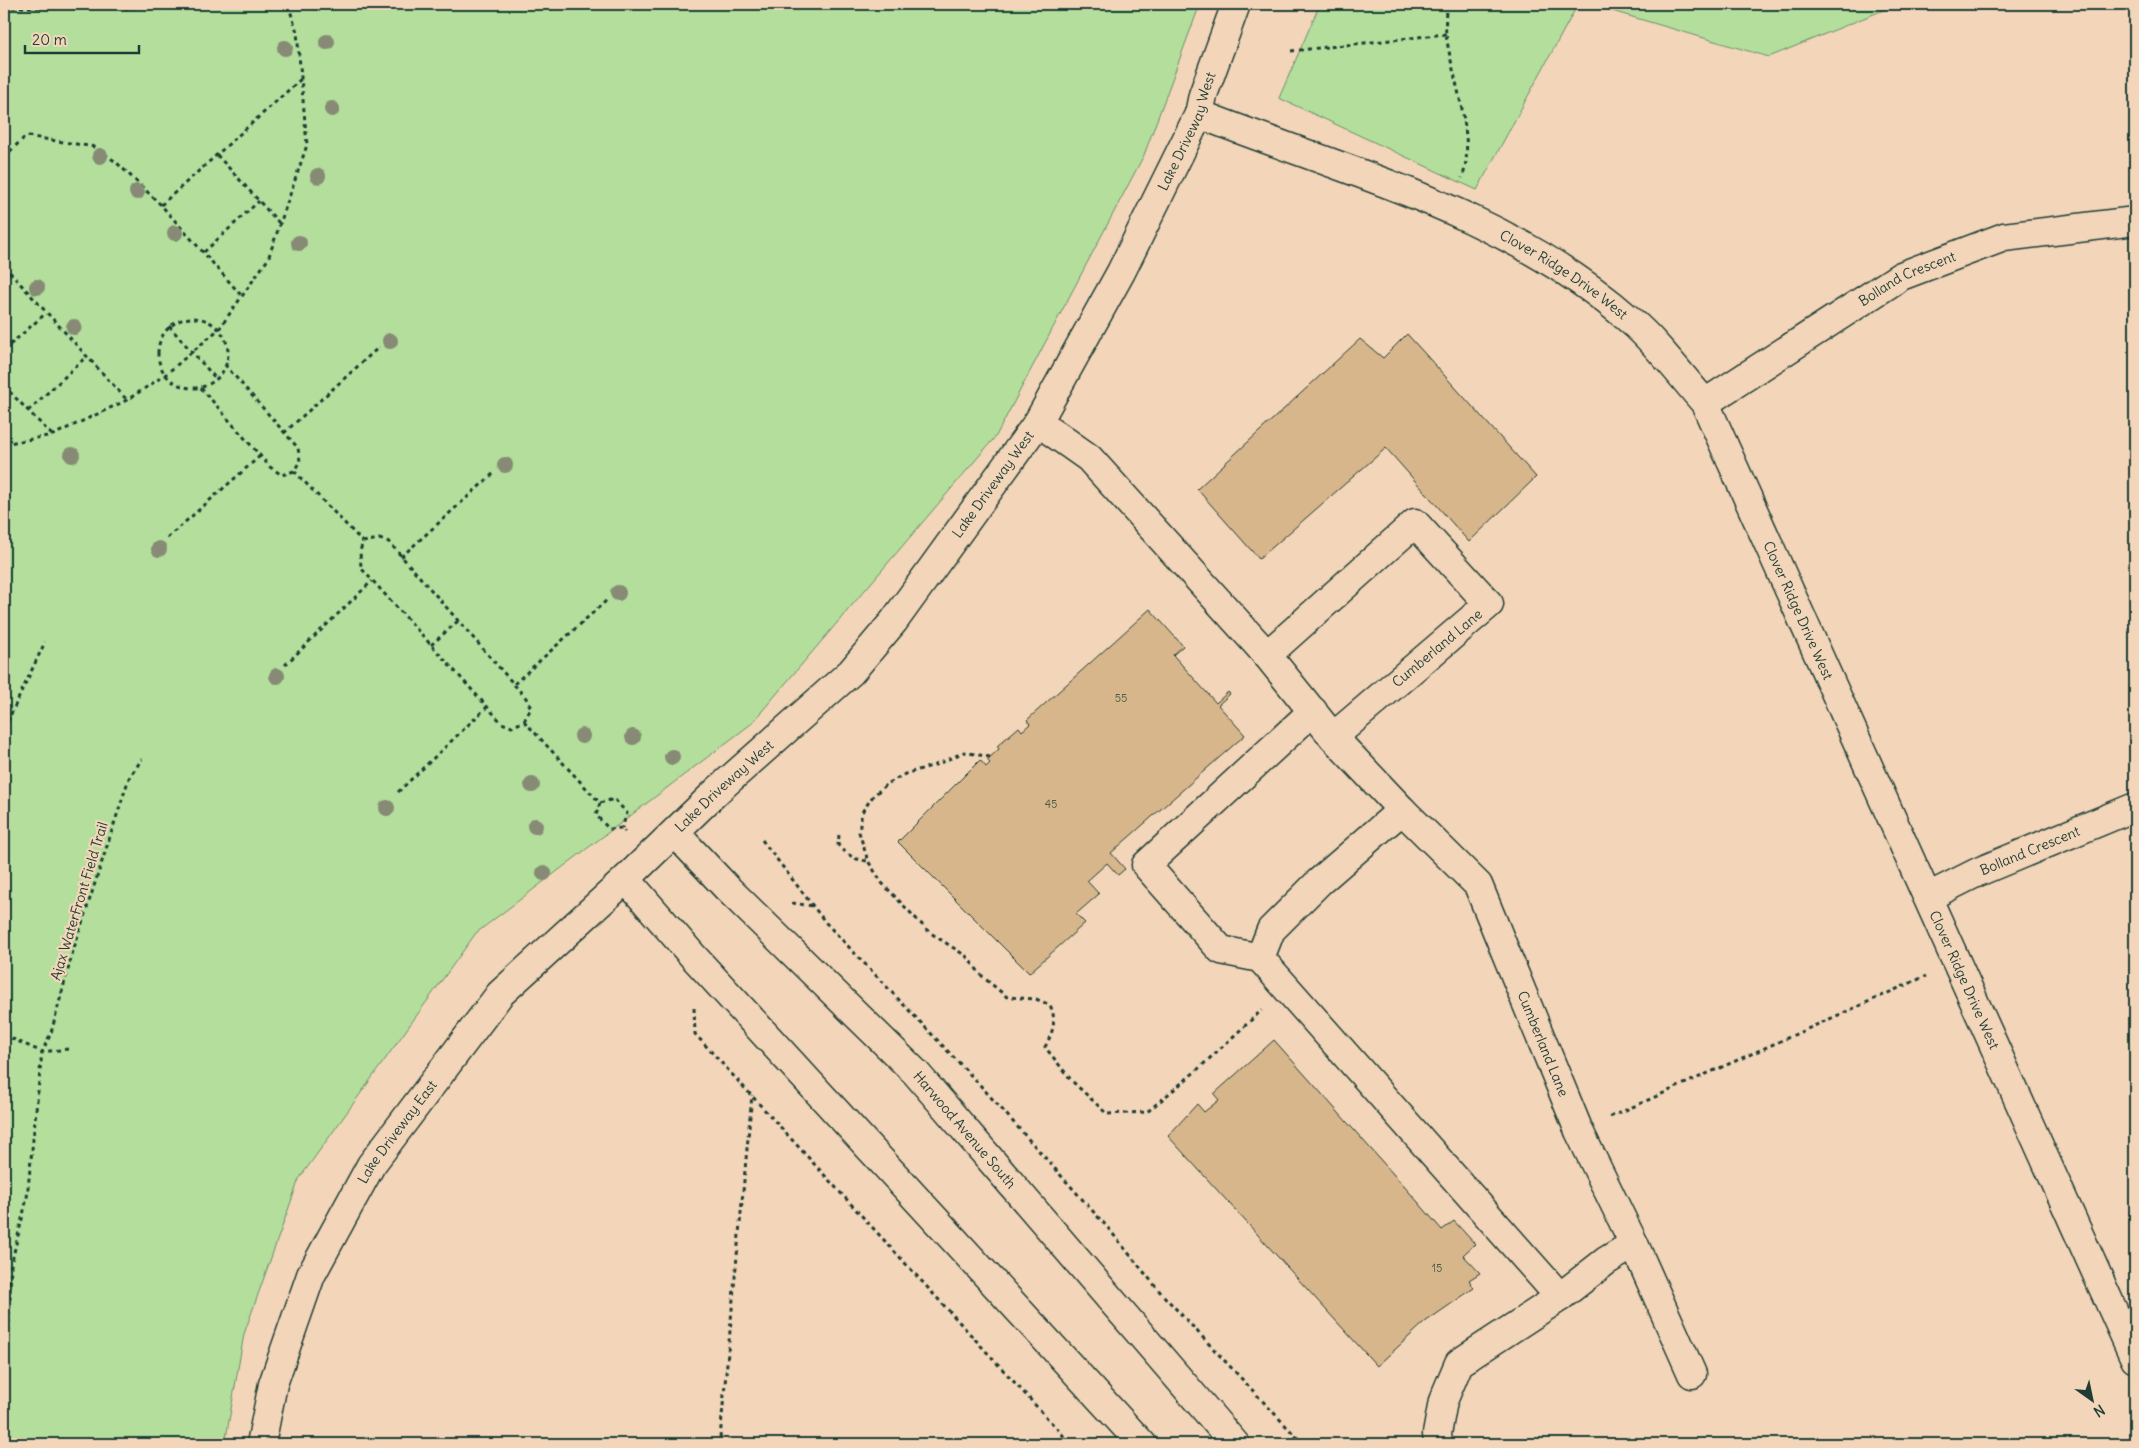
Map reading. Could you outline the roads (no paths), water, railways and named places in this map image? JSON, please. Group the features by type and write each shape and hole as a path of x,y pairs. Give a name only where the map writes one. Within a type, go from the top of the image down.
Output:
{"street":[{"name":"Lake Driveway West","path":"626,879 718,790 851,672 894,621 1038,422 1121,272 1199,114 1203,94 1236,4"},
{"name":"Clover Ridge Drive West","path":"1199,114 1451,208 1560,267 1632,321 1705,403 2135,1359"},
{"name":"Bolland Crescent","path":"1705,403 1901,276 2004,237 2135,221"},
{"name":"Cumberland Lane","path":"1038,422 1089,458 1267,655 1333,737 1402,810 1478,885 1579,1131 1634,1244 1692,1374"},
{"name":"Cumberland Lane","path":"1267,655 1415,523 1489,604 1333,737"},
{"path":"1313,711 1146,864 1221,950 1260,958 1560,1297"},
{"name":"Bolland Crescent","path":"1928,897 1978,872 2135,807"},
{"path":"1260,958 1271,930 1319,882 1402,810"},
{"name":"Harwood Avenue South","path":"675,833 727,888 916,1073 1235,1444"},
{"path":"626,879 692,955 1142,1444"},
{"name":"Lake Driveway East","path":"261,1444 273,1384 311,1275 371,1165 500,994 626,879"},
{"path":"1438,1444 1437,1434 1443,1401 1459,1363 1560,1297 1606,1261 1634,1244"}]}
